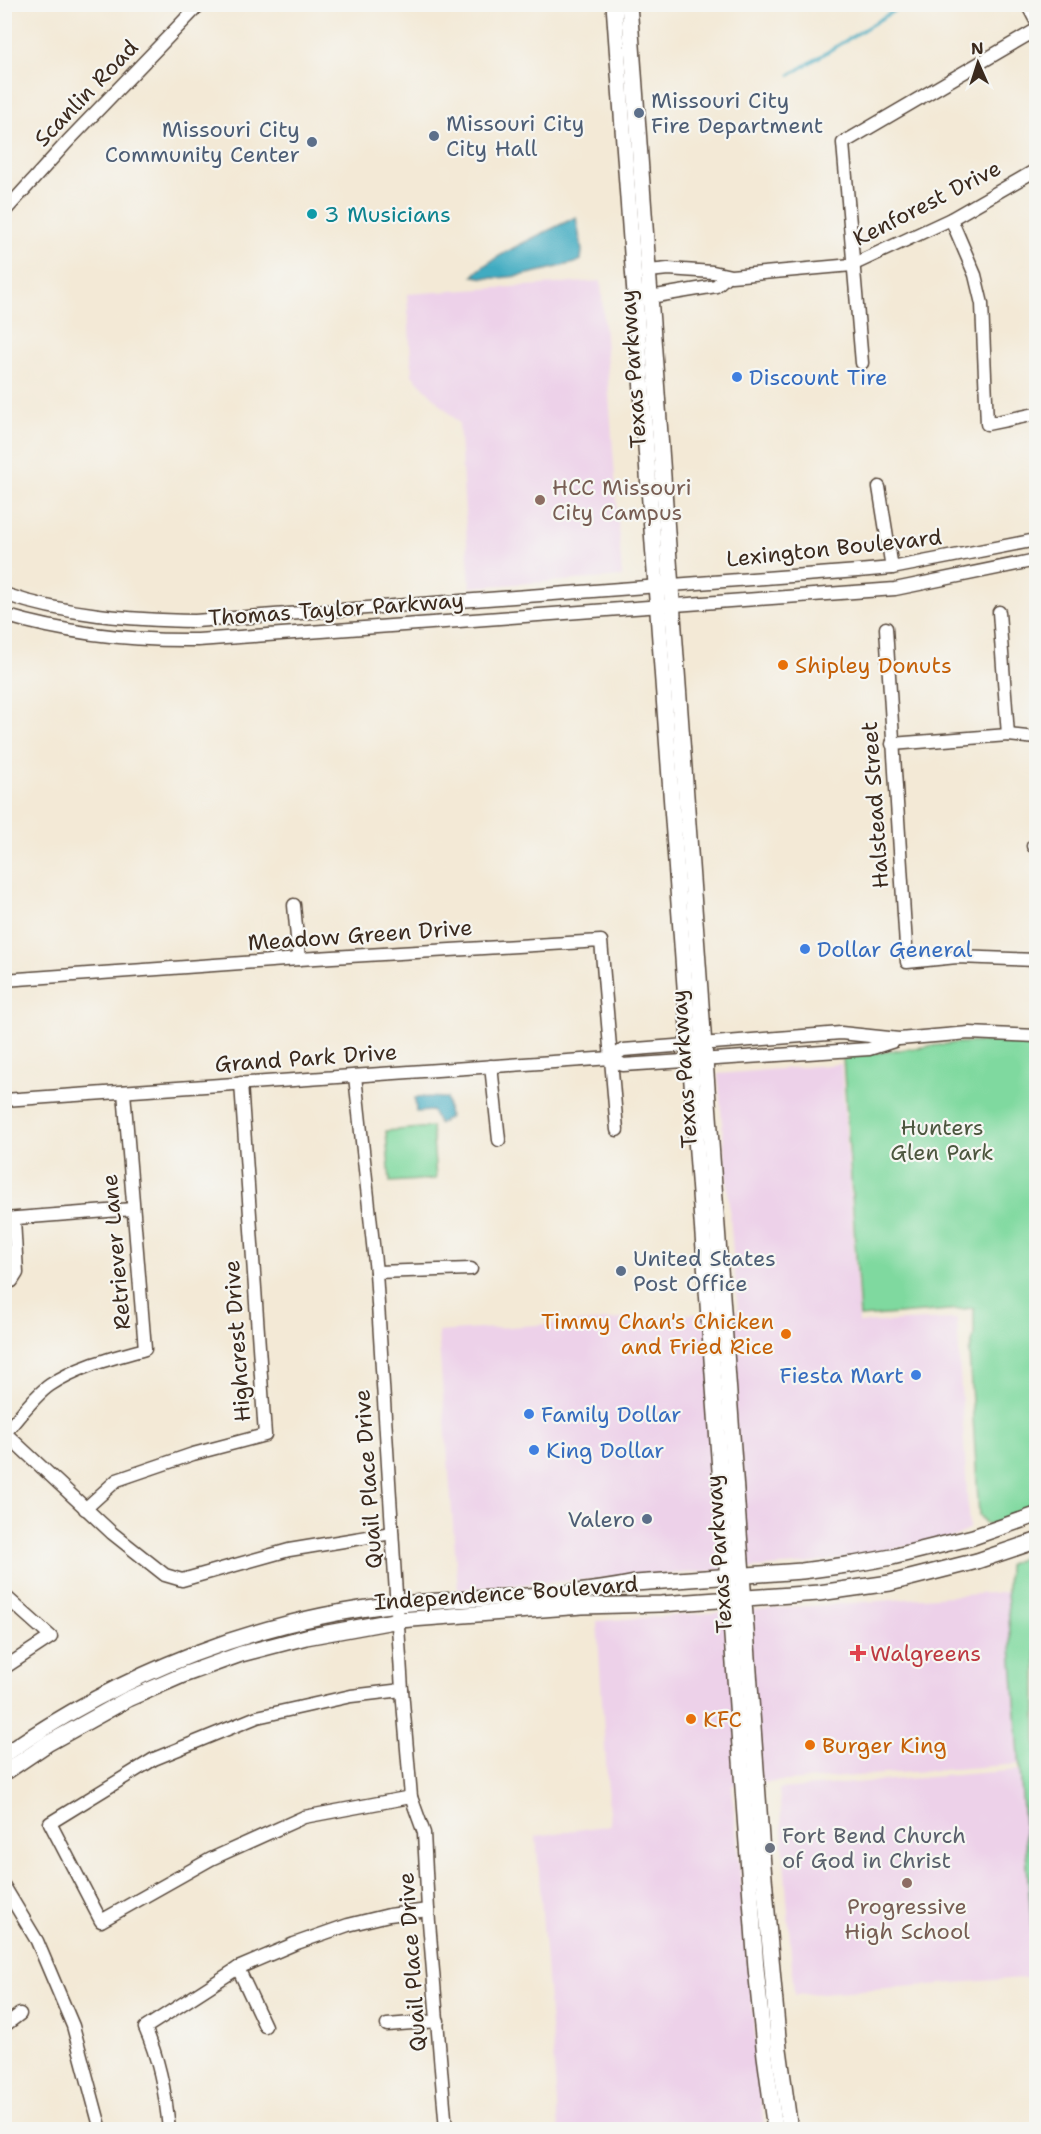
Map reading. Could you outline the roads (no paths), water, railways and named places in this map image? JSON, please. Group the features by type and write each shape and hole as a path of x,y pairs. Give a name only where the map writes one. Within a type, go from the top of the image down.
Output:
{"main road":[{"name":"Texas Parkway","path":"614,4 641,271 664,586"},
{"name":"Texas Parkway","path":"629,4 641,271 650,297 665,605 698,1061 702,1213 710,1333 736,1575"},
{"name":"Texas Parkway","path":"698,1061 719,1239 728,1363 747,1838 765,2056 775,2130"},
{"path":"702,1213 710,1219 711,1233 719,1239"},
{"path":"710,1333 718,1343 719,1354 728,1363"},
{"name":"Independence Boulevard","path":"398,1612 635,1583 854,1564 974,1538 1036,1515"},
{"path":"974,1538 977,1561"},
{"name":"Independence Boulevard","path":"4,1773 47,1744 120,1686 176,1661 238,1647 302,1621 354,1610 398,1612 636,1606 819,1593 890,1583 977,1561 1036,1541"},
{"path":"576,1592 582,1606"},
{"name":"Texas Parkway","path":"737,1599 764,1866 779,2049 790,2130"},
{"name":"Independence Boulevard","path":"4,1755 85,1713"},
{"path":"747,1838 754,1843 755,1857 764,1866"}],"street":[{"name":"Scanlin Road","path":"4,212 68,141 200,4"},
{"path":"1027,4 1036,21"},
{"path":"862,363 843,143 1036,30"},
{"name":"Kenforest Drive","path":"641,271 668,269 713,272 728,276 852,265 951,219 1036,170"},
{"path":"951,219 975,275 982,304 987,424 1036,414"},
{"name":"Kenforest Drive","path":"650,297 716,286 728,276"},
{"path":"879,487 892,568"},
{"name":"Lexington Boulevard","path":"664,586 892,568 1036,540"},
{"name":"Lexington Boulevard","path":"665,605 895,589 1036,560"},
{"path":"858,571 860,592"},
{"name":"Thomas Taylor Parkway","path":"4,594 64,609 101,615 187,621 664,586"},
{"path":"504,598 505,618"},
{"name":"Thomas Taylor Parkway","path":"4,615 50,627 97,635 170,640 665,605"},
{"path":"999,612 1008,735"},
{"name":"Halstead Street","path":"886,628 907,962 957,957 1036,960"},
{"path":"892,744 1008,735 1036,738"},
{"path":"294,905 299,959"},
{"name":"Meadow Green Drive","path":"4,980 299,959 601,942 611,1058"},
{"name":"Grand Park Drive","path":"4,1100 611,1058 623,1050 841,1033 899,1040"},
{"name":"Grand Park Drive","path":"611,1058 623,1065 868,1049 899,1040 969,1033 1036,1036"},
{"path":"611,1058 617,1130"},
{"path":"491,1065 499,1140"},
{"name":"Quail Place Drive","path":"355,1076 376,1272 402,1690 411,1797 424,1833 446,2130"},
{"name":"Highcrest Drive","path":"85,1509 117,1480 193,1454 265,1435 241,1083"},
{"name":"Retriever Lane","path":"5,1432 49,1386 90,1365 145,1349 124,1092"},
{"path":"4,1279 12,1281 17,1273 9,1219 133,1209"},
{"path":"376,1272 471,1269"},
{"path":"5,1432 112,1533 165,1575 182,1580 290,1550 392,1533"},
{"path":"4,1595 51,1637 4,1668"},
{"path":"402,1690 351,1696 257,1717 154,1759 50,1823 101,1921 211,1859 304,1817 411,1797"},
{"path":"4,1886 37,1941 73,2026 101,2130"},
{"path":"169,2130 159,2070 145,2028 238,1968 294,1944 348,1924 388,1915 428,1910"},
{"path":"238,1968 265,2026"},
{"path":"4,2026 20,2014"},
{"path":"387,2025 438,2021"}],"water":[{"path":"576,217 582,251 581,260 512,277 473,276 491,261"},
{"path":"415,1098 447,1098 449,1118 439,1124 432,1111 416,1112"}],"waterway":[{"path":"790,75 905,4"}],"place":[{"name":"Missouri City Fire Department","path":"639,113"},
{"name":"Missouri City City Hall","path":"434,136"},
{"name":"Missouri City Community Center","path":"312,142"},
{"name":"3 Musicians","path":"312,214"},
{"name":"Discount Tire","path":"737,377"},
{"name":"HCC Missouri City Campus","path":"540,500"},
{"name":"Shipley Donuts","path":"783,665"},
{"name":"Dollar General","path":"805,949"},
{"name":"United States Post Office","path":"621,1271"},
{"name":"Timmy Chan's Chicken and Fried Rice","path":"786,1334"},
{"name":"Fiesta Mart","path":"916,1375"},
{"name":"Family Dollar","path":"529,1414"},
{"name":"King Dollar","path":"534,1450"},
{"name":"Valero","path":"647,1519"},
{"name":"Walgreens","path":"858,1653"},
{"name":"KFC","path":"691,1719"},
{"name":"Burger King","path":"810,1745"},
{"name":"Fort Bend Church of God in Christ","path":"770,1848"},
{"name":"Progressive High School","path":"907,1883"}],"park label":[{"name":"Hunters Glen Park","path":"942,1140"}]}
